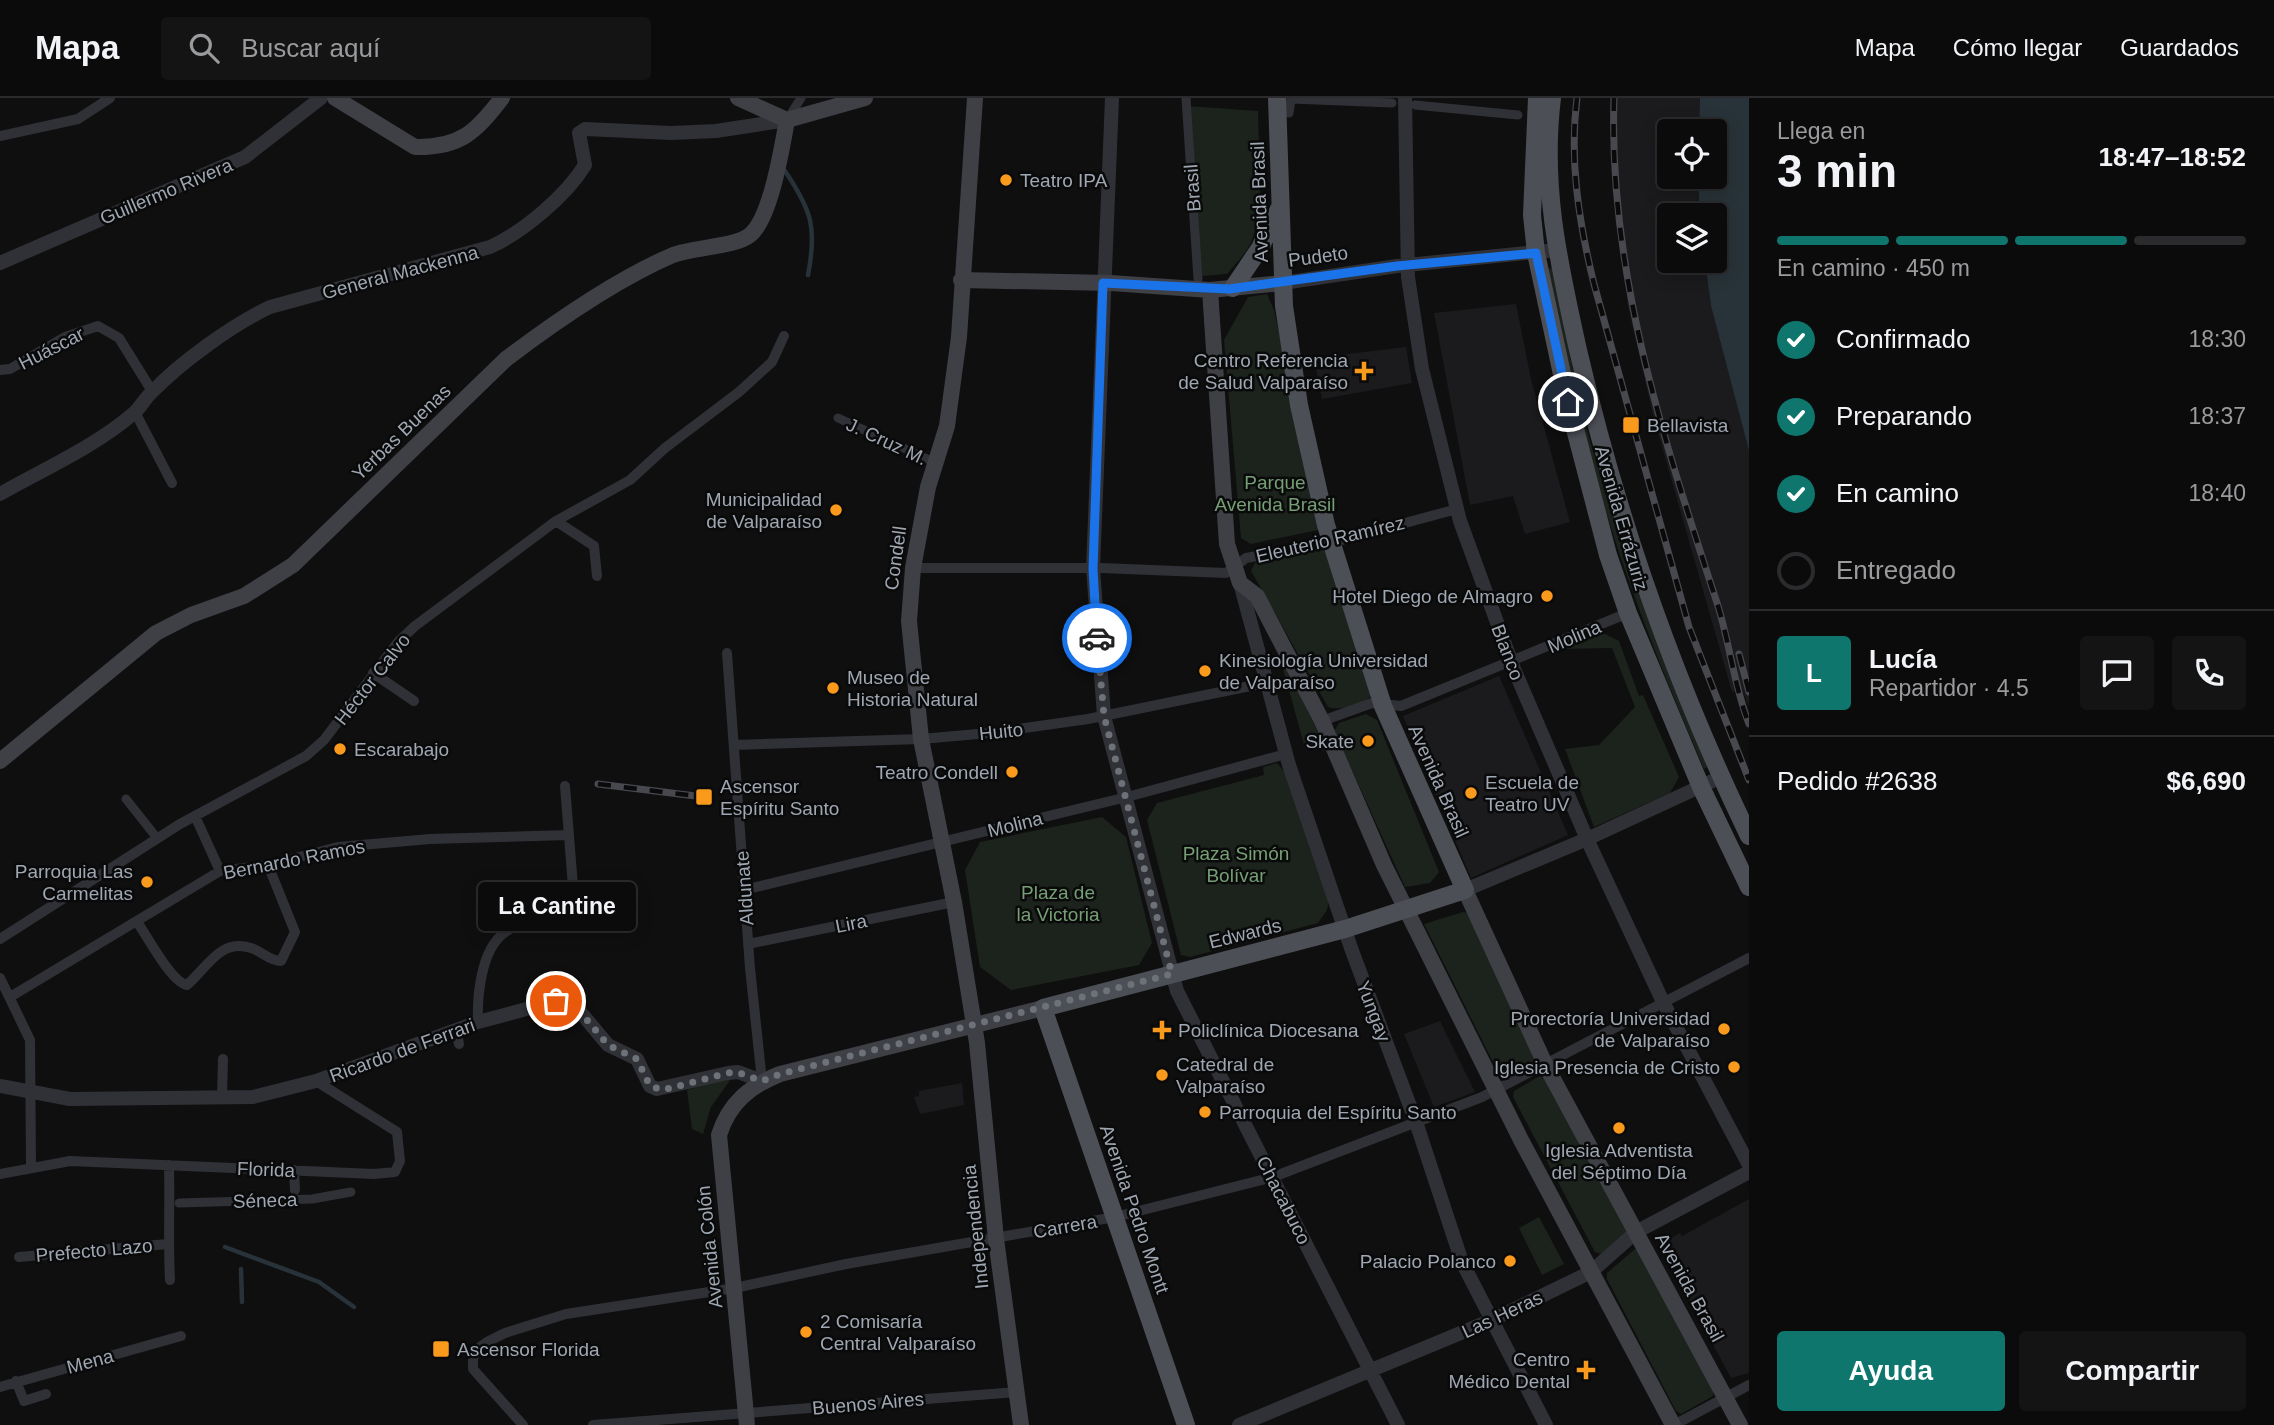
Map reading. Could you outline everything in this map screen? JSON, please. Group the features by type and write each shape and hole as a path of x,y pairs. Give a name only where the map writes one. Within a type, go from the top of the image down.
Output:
{"main road":[{"path":"335,98 415,146 427,147 467,136 479,128 502,98"},
{"path":"737,98 787,120 865,98"},
{"name":"Condell","path":"974,1024 954,902 921,739 909,621 913,568 923,507 947,426 961,317 961,280 975,98"},
{"name":"Avenida Brasil","path":"1277,98 1283,283 1299,405 1330,540 1383,706 1545,1064 1740,1425"},
{"name":"Avenida Errázuriz","path":"1537,98 1532,215 1536,253 1591,497 1628,613 1701,787 1749,887"},
{"name":"Avenida Errázuriz","path":"1552,98 1548,139 1550,215 1589,397 1631,548 1721,777 1749,836"},
{"name":"Yerbas Buenas","path":"0,761 156,633 191,615 244,596 287,570 506,359 544,331 650,266 692,248 750,235 760,222 777,172 787,120"},
{"path":"1233,288 1260,248 1279,208"},
{"name":"Pudeto","path":"961,280 1204,284 1233,288 1283,283"},
{"path":"1204,284 1227,544 1233,567 1240,583 1257,596 1322,721 1405,910 1496,1091 1674,1425"},
{"name":"Edwards","path":"762,1081 1345,929 1465,890"},
{"name":"Avenida Pedro Montt","path":"1043,1008 1186,1425"},
{"name":"Independencia","path":"974,1024 996,1239 1021,1425"},
{"name":"Avenida Colón","path":"746,1419 719,1135 732,1108 762,1081"}],"street":[{"path":"0,136 78,119 99,108 110,98"},
{"name":"Guillermo Rivera","path":"0,263 245,157 321,98"},
{"path":"787,120 801,98"},
{"name":"Chacabuco","path":"1112,98 1093,569 1104,716 1177,991 1398,1425"},
{"name":"Brasil","path":"1186,98 1204,284"},
{"path":"1289,113 1291,99 1404,102 1518,115"},
{"name":"Blanco","path":"1404,102 1407,265 1422,369 1457,509 1511,662 1587,839 1663,1002 1749,1166"},
{"name":"General Mackenna","path":"0,494 94,440 135,412 152,391 235,326 270,307 490,247 506,240 526,226 578,176 585,165 579,133 585,129 694,132 787,120"},
{"name":"Pudeto","path":"1283,283 1407,265 1556,250"},
{"name":"Huáscar","path":"0,370 10,369 65,337 98,326 119,338 152,391"},
{"name":"Héctor Calvo","path":"0,939 157,838 288,768 314,750 373,673 415,626 556,521 630,480 665,448 739,392 772,362 784,336"},
{"path":"135,412 172,483"},
{"name":"J. Cruz M.","path":"838,418 936,463"},
{"name":"Eleuterio Ramírez","path":"913,568 1226,573 1246,558 1346,539 1457,509"},
{"path":"556,521 594,546 597,576"},
{"name":"Yungay","path":"1240,583 1286,754 1345,929 1416,1122 1462,1262 1546,1425"},
{"name":"Molina","path":"1322,721 1372,703 1401,706 1628,613"},
{"name":"Aldunate","path":"727,653 748,944 762,1081"},
{"path":"373,673 414,701"},
{"name":"Huito","path":"734,746 921,739 1038,727 1265,683"},
{"name":"Molina","path":"744,890 1127,797 1286,754"},
{"name":"Edwards","path":"1465,890 1587,839 1721,777"},
{"path":"478,1022 479,995 486,963 496,941 505,932 554,911 573,899 565,786"},
{"path":"126,799 157,838"},
{"path":"195,816 220,871"},
{"name":"Bernardo Ramos","path":"10,998 220,871 268,865 338,847 430,839 569,835"},
{"path":"137,922 169,970 182,984 187,985 208,960 231,946 251,948 281,961 295,932 268,865"},
{"name":"Lira","path":"748,944 954,902"},
{"name":"Carrera","path":"523,1425 473,1369 477,1349 505,1333 566,1314 734,1288 846,1264 1115,1217 1273,1177 1496,1091 1749,958"},
{"path":"0,978 30,1040 31,1167"},
{"name":"Ricardo de Ferrari","path":"0,1086 29,1089 46,1096 70,1099 253,1097 316,1081 457,1037 478,1022 556,1001 571,1006 582,1014 608,1045 637,1059 650,1086 657,1089 737,1072 762,1081"},
{"path":"222,1097 223,1059"},
{"name":"Florida","path":"0,1174 70,1161 382,1174 395,1172 399,1168 400,1140 391,1126 316,1081"},
{"path":"169,1165 172,1221 168,1244 170,1280"},
{"path":"294,1170 295,1191"},
{"name":"Las Heras","path":"1239,1425 1492,1320 1591,1272 1636,1232 1749,1172"},
{"name":"Séneca","path":"179,1203 312,1199 351,1192"},
{"name":"Prefecto Lazo","path":"19,1256 168,1244"},
{"name":"Mena","path":"0,1387 181,1336"},
{"path":"16,1381 24,1401 46,1394"},
{"path":"1674,1425 1749,1385"},
{"name":"Buenos Aires","path":"593,1425 746,1419 1017,1392"}],"shaded area":[{"path":"1615,98 1700,98 1699,119 1657,119 1657,189 1699,189 1699,203 1657,203 1657,273 1707,273 1711,306 1749,451 1749,706 1742,690 1732,692 1653,415 1628,306 1616,203"},
{"path":"1700,98 1749,98 1749,451 1711,306 1707,273 1727,273 1727,203 1699,203 1699,189 1727,189 1727,119 1699,119"},
{"path":"1516,304 1531,379 1570,522 1525,534 1513,496 1470,505 1434,313"},
{"name":"Centro Referencia de Salud Valparaíso","path":"1406,347 1412,383 1322,399 1314,358"},
{"path":"1499,676 1568,835 1471,878 1403,716"},
{"path":"1440,1021 1475,1092 1434,1107 1404,1034"},
{"path":"962,1083 964,1105 920,1114 914,1097 919,1096 919,1091"},
{"path":"1749,1199 1749,1373 1731,1378 1662,1249 1663,1242 1680,1233 1682,1236"}],"green space":[{"path":"1187,106 1258,111 1258,219 1248,248 1227,274 1202,276"},
{"path":"1553,268 1579,398 1602,482 1644,605 1707,767 1704,769 1642,616 1600,491 1563,343 1548,269"},
{"name":"Parque Avenida Brasil","path":"1267,294 1274,310 1320,521 1318,530 1251,544 1241,538 1224,340 1248,297"},
{"name":"Parque Avenida Brasil","path":"1316,547 1326,551 1372,695 1363,702 1345,708 1328,707 1251,571 1256,561"},
{"path":"1601,632 1619,641 1639,696 1643,695 1679,777 1670,793 1594,827 1565,749 1599,745 1635,707 1612,648 1563,649"},
{"path":"1277,647 1327,751 1305,748"},
{"path":"1366,714 1377,720 1439,872 1430,883 1405,887 1337,737 1335,730 1339,723"},
{"name":"Plaza Simón Bolívar","path":"1277,763 1285,773 1329,899 1327,910 1318,923 1190,957 1181,955 1147,820 1157,803 1264,775 1263,767"},
{"name":"Plaza de la Victoria","path":"1102,817 1126,837 1152,943 1139,965 1011,990 980,967 965,870 980,842"},
{"path":"1463,912 1469,913 1535,1061 1506,1080 1500,1076 1424,924"},
{"path":"733,1076 711,1107 703,1134 692,1129 687,1090"},
{"path":"1540,1076 1549,1080 1627,1227 1627,1234 1604,1255 1595,1252 1513,1097 1514,1091"},
{"path":"1539,1217 1564,1264 1542,1275 1519,1228"},
{"path":"1635,1249 1641,1250 1713,1388 1713,1396 1681,1414 1676,1411 1607,1279 1607,1273"}],"waterway":[{"path":"785,171 807,209 810,220 812,245 808,275"},
{"path":"225,1247 319,1282 354,1307"},
{"path":"241,1269 242,1302"}],"railway":[{"path":"1577,98 1574,145 1577,191 1594,284 1689,627 1749,780"},
{"path":"1614,98 1620,228 1643,356 1678,481 1718,606 1749,724"},
{"path":"1739,654 1749,692"},
{"path":"598,784 704,797"}],"way so far":[{"path":"556,1001 571,1006 582,1014 596,1034 608,1045 631,1054 642,1063 650,1086 663,1090 737,1072 762,1081 780,1074 1172,974 1104,716 1097,638"}],"place":[{"name":"Teatro IPA","path":"1006,180"},
{"name":"Centro Referencia de Salud Valparaíso","path":"1364,371"},
{"name":"Bellavista","path":"1631,425"},
{"name":"Municipalidad de Valparaíso","path":"836,510"},
{"name":"Hotel Diego de Almagro","path":"1547,596"},
{"name":"Kinesiología Universidad de Valparaíso","path":"1205,671"},
{"name":"Museo de Historia Natural","path":"833,688"},
{"name":"Skate","path":"1368,741"},
{"name":"Escarabajo","path":"340,749"},
{"name":"Teatro Condell","path":"1012,772"},
{"name":"Escuela de Teatro UV","path":"1471,793"},
{"name":"Ascensor Espíritu Santo","path":"704,797"},
{"name":"Parroquia Las Carmelitas","path":"147,882"},
{"name":"La Cantine","path":"556,1001"},
{"name":"Prorectoría Universidad de Valparaíso","path":"1724,1029"},
{"name":"Policlínica Diocesana","path":"1162,1030"},
{"name":"Iglesia Presencia de Cristo","path":"1734,1067"},
{"name":"Catedral de Valparaíso","path":"1162,1075"},
{"name":"Parroquia del Espíritu Santo","path":"1205,1112"},
{"name":"Iglesia Adventista del Séptimo Día","path":"1619,1128"},
{"name":"Palacio Polanco","path":"1510,1261"},
{"name":"2 Comisaría Central Valparaíso","path":"806,1332"},
{"name":"Ascensor Florida","path":"441,1349"},
{"name":"Centro Médico Dental","path":"1586,1370"}],"route":[{"path":"1097,638 1093,569 1103,283 1229,289 1397,266 1536,253 1568,402"}]}
